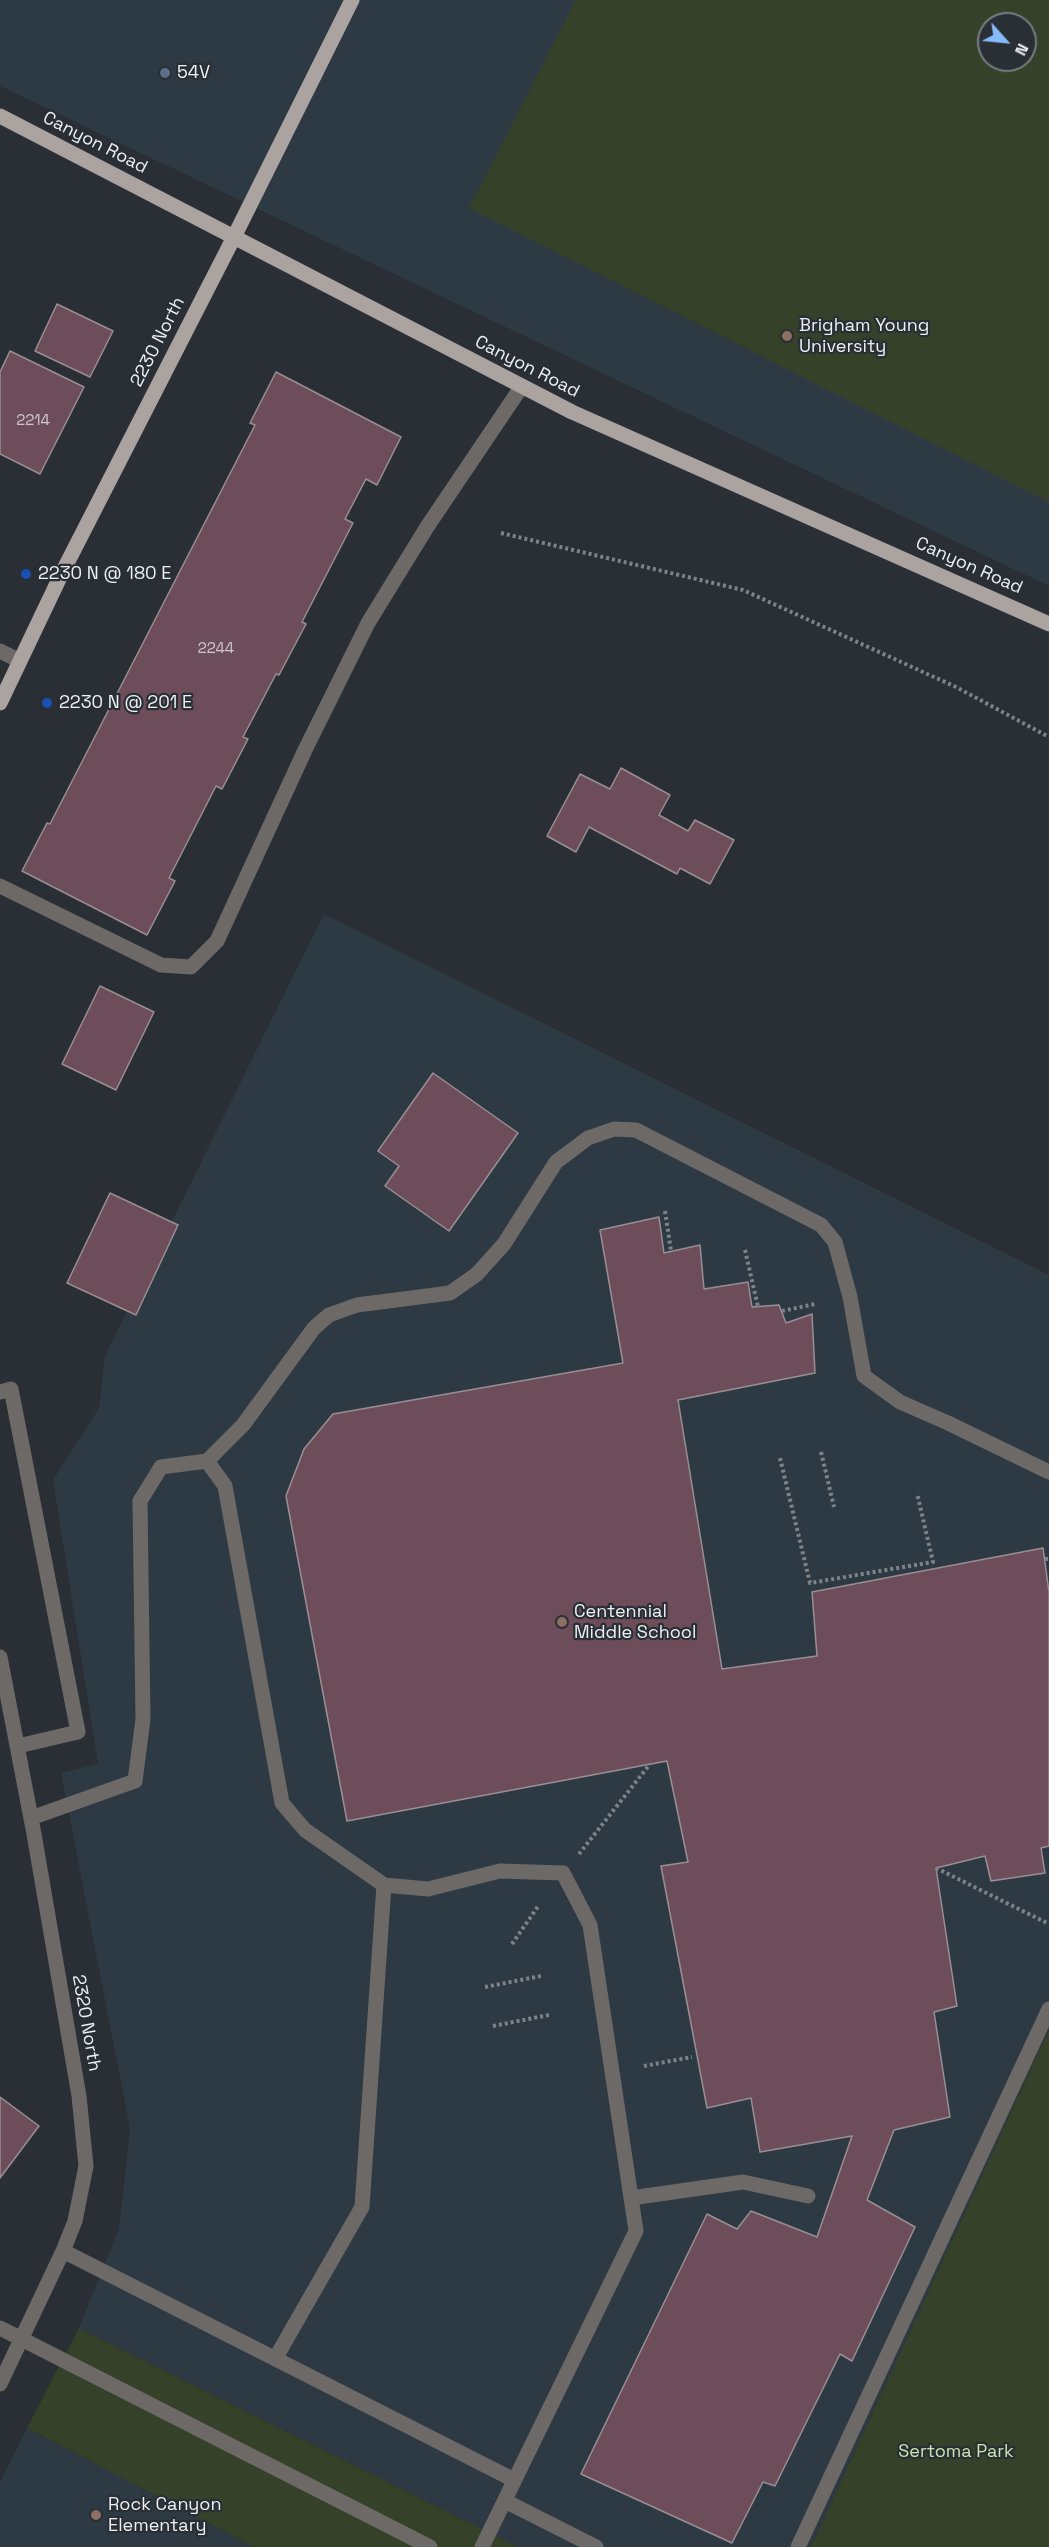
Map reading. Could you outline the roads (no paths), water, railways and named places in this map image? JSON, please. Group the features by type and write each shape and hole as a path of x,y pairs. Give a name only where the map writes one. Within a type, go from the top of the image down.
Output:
{"main road":[{"name":"2230 North","path":"0,702 61,575 352,0"},
{"name":"Canyon Road","path":"0,116 572,412 1049,624"}],"street":[{"path":"0,886 161,965 191,968 216,941 368,623 427,527 522,386"},
{"path":"0,651 20,661"},
{"path":"31,1818 135,1782 143,1719 140,1501 161,1467 207,1461 243,1425 314,1329 329,1315 357,1305 450,1293 477,1274 504,1244 556,1162 588,1138 614,1129 636,1130 821,1225 835,1242 850,1297 864,1376 900,1402 1049,1472"},
{"path":"0,1392 11,1389 78,1732 18,1746"},
{"path":"207,1461 225,1486 282,1803 306,1830 384,1885 428,1889 500,1871 563,1873 590,1925 636,2231 483,2547"},
{"name":"2320 North","path":"0,1657 5,1712 18,1746 31,1818 78,2096 86,2166 75,2221 0,2384"},
{"path":"275,2359 362,2207 384,1885"},
{"path":"798,2547 1049,2009"},
{"path":"631,2198 743,2181 808,2196"},
{"path":"63,2251 514,2480"},
{"path":"0,2328 430,2547"},
{"path":"505,2501 597,2547"}],"place":[{"name":"54V","path":"165,73"},
{"name":"Brigham Young University","path":"787,336"},
{"name":"2230 N @ 180 E","path":"26,574"},
{"name":"2230 N @ 201 E","path":"47,703"},
{"name":"Centennial Middle School","path":"562,1622"},
{"name":"Rock Canyon Elementary","path":"96,2515"}],"park label":[{"name":"Sertoma Park","path":"956,2452"}]}
